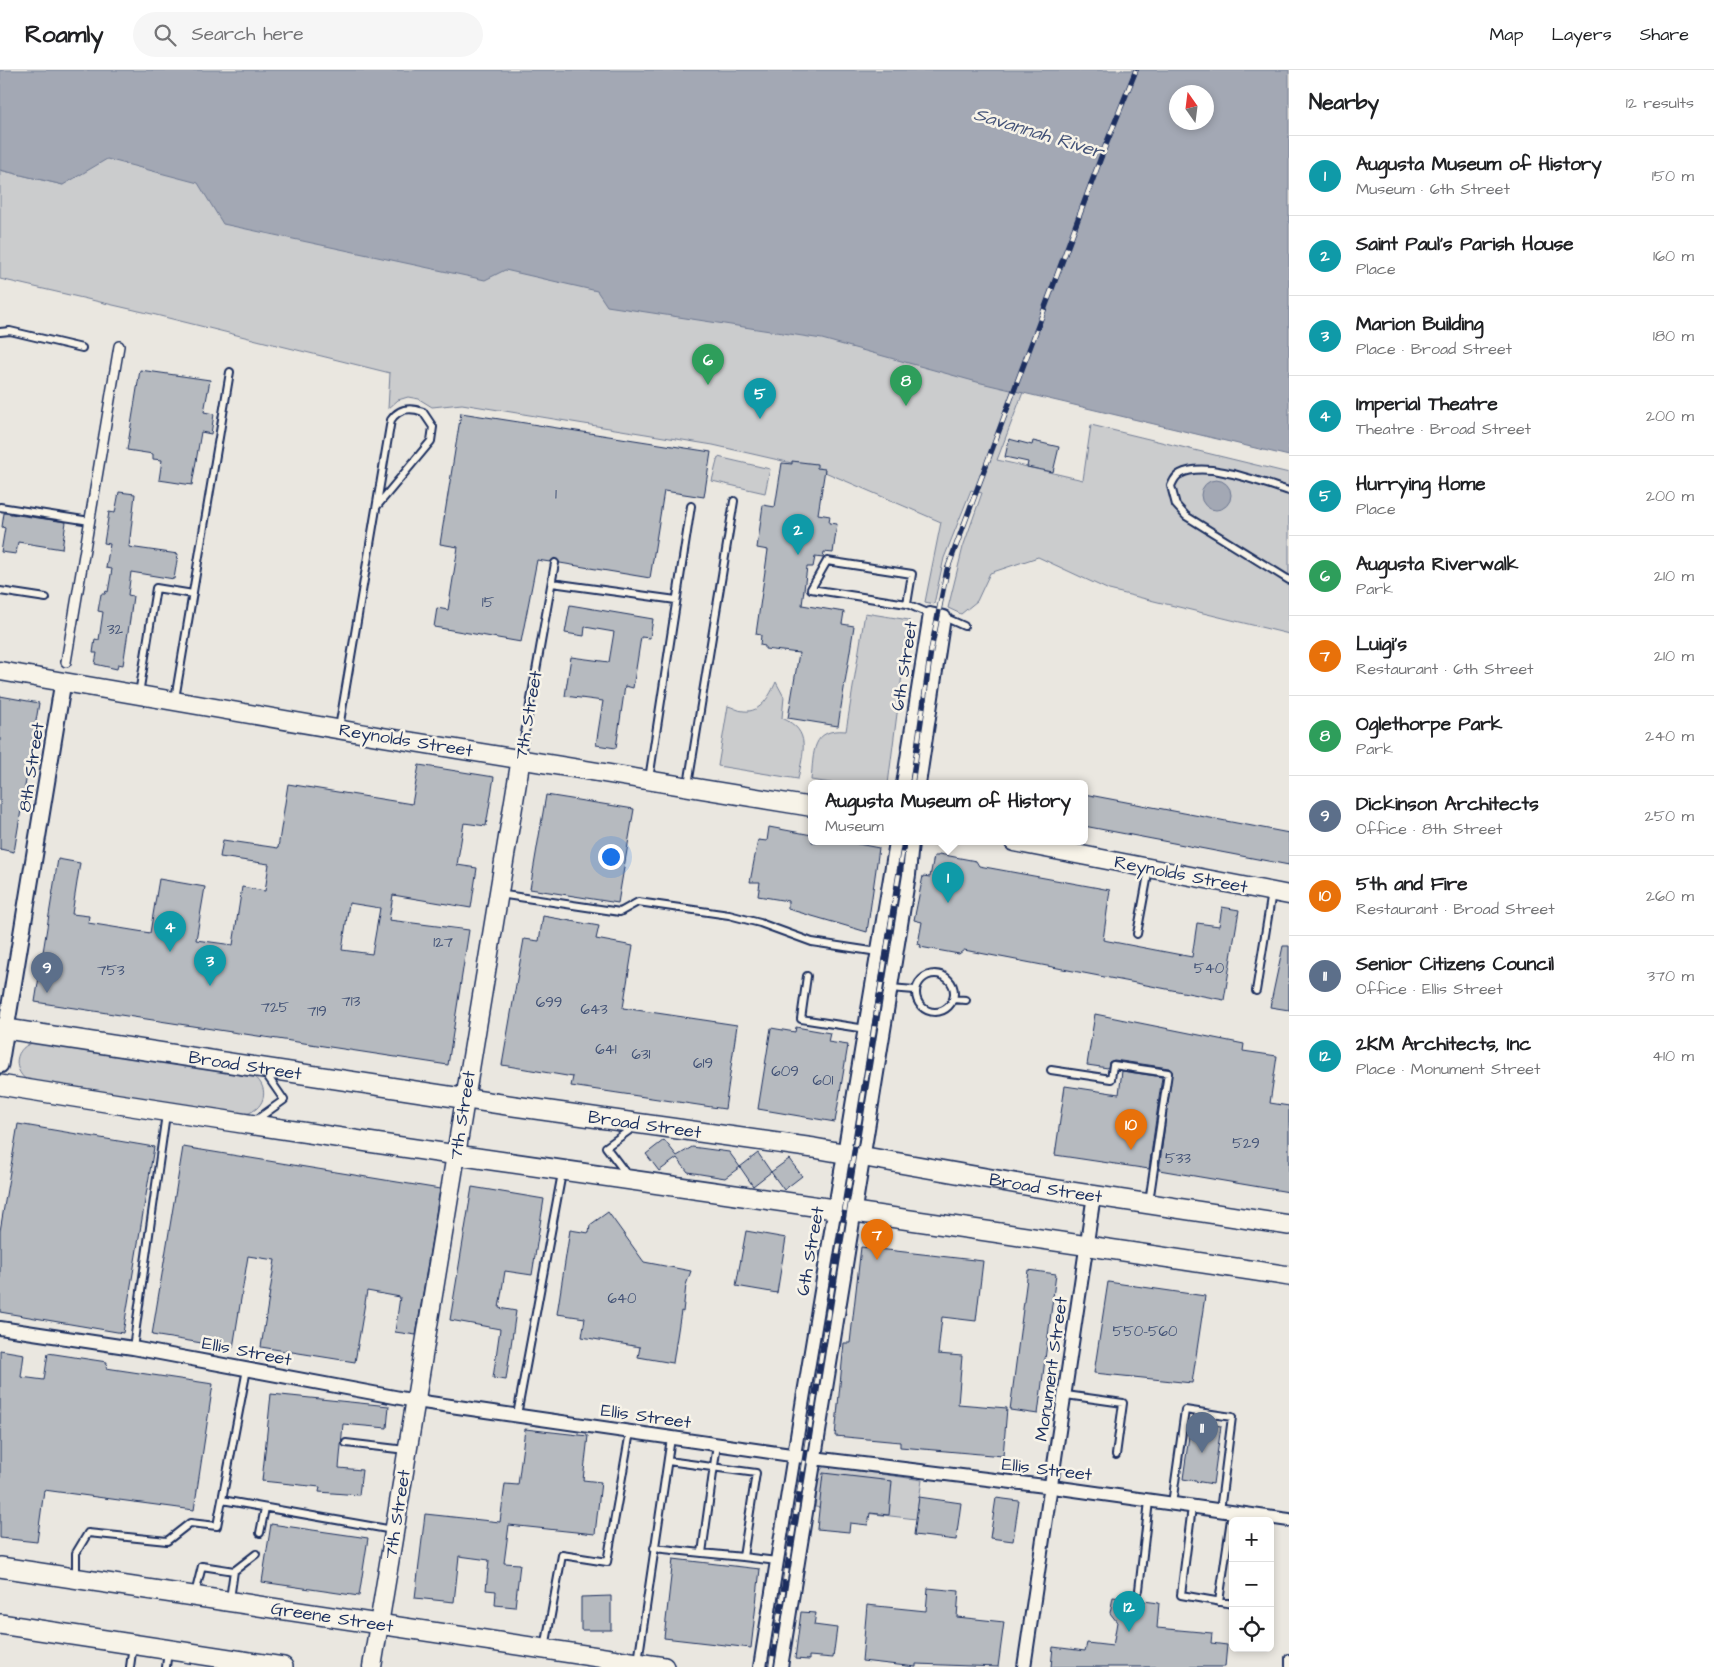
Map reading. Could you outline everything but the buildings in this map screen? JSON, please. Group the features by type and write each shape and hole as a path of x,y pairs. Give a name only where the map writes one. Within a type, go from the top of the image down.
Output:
{"main road":[{"name":"Reynolds Street","path":"0,671 339,730 521,758 808,806"},
{"name":"7th Street","path":"372,1667 521,758"},
{"name":"Reynolds Street","path":"1030,845 1281,893"},
{"name":"Broad Street","path":"3,1028 844,1154 1289,1225"},
{"path":"0,1085 166,1112 562,1171 1087,1245 1289,1276"},
{"name":"Greene Street","path":"0,1567 664,1667"},
{"path":"0,1624 133,1644 167,1658 209,1659 283,1667"}],"street":[{"path":"66,662 119,346"},
{"name":"6th Street","path":"904,780 930,614 944,617 920,780"},
{"name":"8th Street","path":"0,1065 3,1028 63,682"},
{"name":"6th Street","path":"781,1667 814,1458 844,1211 844,1154 896,845"},
{"name":"6th Street","path":"760,1667 794,1455 844,1211 863,1157 912,845"},
{"name":"Monument Street","path":"1024,1667 1053,1487 1094,1195"},
{"name":"Ellis Street","path":"0,1328 133,1348 416,1400 671,1438 814,1458 1053,1487 1251,1517"},
{"name":"Ellis Street","path":"1274,1521 1289,1520"}],"lane":[{"path":"0,332 10,331 82,348"},
{"path":"175,701 230,372"},
{"path":"339,730 391,420 395,414 406,409 423,412 433,427 431,441 377,506"},
{"path":"1289,491 1208,470 1188,471 1178,475 1171,486 1174,500 1186,516 1289,580"},
{"path":"688,786 734,501"},
{"path":"649,780 691,506"},
{"path":"0,507 90,521"},
{"path":"907,604 912,574 893,571 827,561 811,589 907,604 930,614"},
{"name":"7th Street","path":"521,758 556,563"},
{"path":"552,583 676,600"},
{"path":"139,695 156,588 193,594"},
{"path":"0,591 46,598"},
{"path":"944,617 964,626"},
{"path":"1137,934 1149,868"},
{"path":"1256,991 1281,893"},
{"path":"499,894 620,912 638,902 729,915 760,923 812,942 878,952"},
{"path":"936,973 948,978 951,982 954,988 953,999 943,1010 929,1011 918,1003 916,990 920,980 925,976 936,973"},
{"path":"807,976 800,1019 866,1029"},
{"path":"890,988 916,990"},
{"path":"953,999 966,1000"},
{"path":"1050,1070 1110,1079 1112,1065 1168,1073 1149,1203"},
{"path":"251,1124 284,1100 261,1068"},
{"path":"133,1348 166,1112"},
{"path":"631,1181 606,1147 639,1124"},
{"path":"517,1415 562,1171"},
{"path":"76,1578 76,1553 88,1533 167,1541 190,1523 217,1526 247,1369"},
{"path":"1066,1396 1123,1403 1116,1455"},
{"path":"1172,1504 1185,1410 1232,1417 1219,1602"},
{"path":"545,1649 562,1555 607,1562 630,1432"},
{"path":"638,1663 671,1438"},
{"path":"346,1443 408,1450"},
{"path":"702,1553 717,1444"},
{"path":"668,1461 756,1473 743,1557"},
{"path":"222,1500 394,1530"},
{"path":"1139,1590 1150,1501"},
{"path":"1192,1507 1181,1595 1229,1603"},
{"path":"260,1533 265,1508"},
{"path":"654,1548 777,1561"},
{"path":"230,1602 234,1571 256,1554"},
{"path":"195,1596 202,1566 234,1571"},
{"path":"130,1667 133,1644"},
{"path":"1289,1658 1289,1666"}],"shaded area":[{"path":"89,135 1045,335 997,460 1083,480 1091,425 1289,473 1289,634 1109,590 1038,557 990,573 977,601 961,614 948,608 963,547 982,493 971,490 944,558 934,604 925,602 941,522 818,469 713,445 462,404 432,407 419,399 408,397 398,400 388,409 390,373 152,314 0,279 0,170 63,185"},
{"path":"718,457 770,469 765,493 712,481"},
{"path":"865,613 909,620 889,780 811,780 814,751 820,738 826,733 846,731"},
{"path":"776,682 784,697 782,718 792,723 802,736 803,751 798,779 718,766 728,706 742,711 755,709 768,697"},
{"path":"37,1042 251,1074 261,1084 264,1096 258,1107 246,1114 32,1083 20,1073 17,1060 23,1048"},
{"path":"824,1466 922,1480 916,1519 815,1507 819,1473"}],"water":[{"name":"Savannah River","path":"0,70 1289,70 1289,456 977,382 822,339 607,306 597,291 505,270 485,280 223,224 198,183 107,159 63,185 0,170"},
{"path":"1216,480 1227,484 1231,495 1227,506 1216,510 1205,506 1201,495 1205,484"}],"railway":[{"path":"913,780 931,650 947,570 1103,152 1136,70"},
{"path":"771,1667 904,845"}],"place":[{"name":"Augusta Riverwalk","path":"708,385"},
{"name":"Oglethorpe Park","path":"906,406"},
{"name":"Hurrying Home","path":"760,419"},
{"name":"Saint Paul’s Parish House","path":"798,555"},
{"name":"Augusta Museum of History","path":"948,903"},
{"name":"Imperial Theatre","path":"170,952"},
{"name":"Marion Building","path":"210,986"},
{"name":"Dickinson Architects","path":"47,993"},
{"name":"5th and Fire","path":"1131,1150"},
{"name":"Luigi's","path":"877,1260"},
{"name":"Senior Citizens Council","path":"1202,1453"},
{"name":"2KM Architects, Inc","path":"1129,1632"}]}
